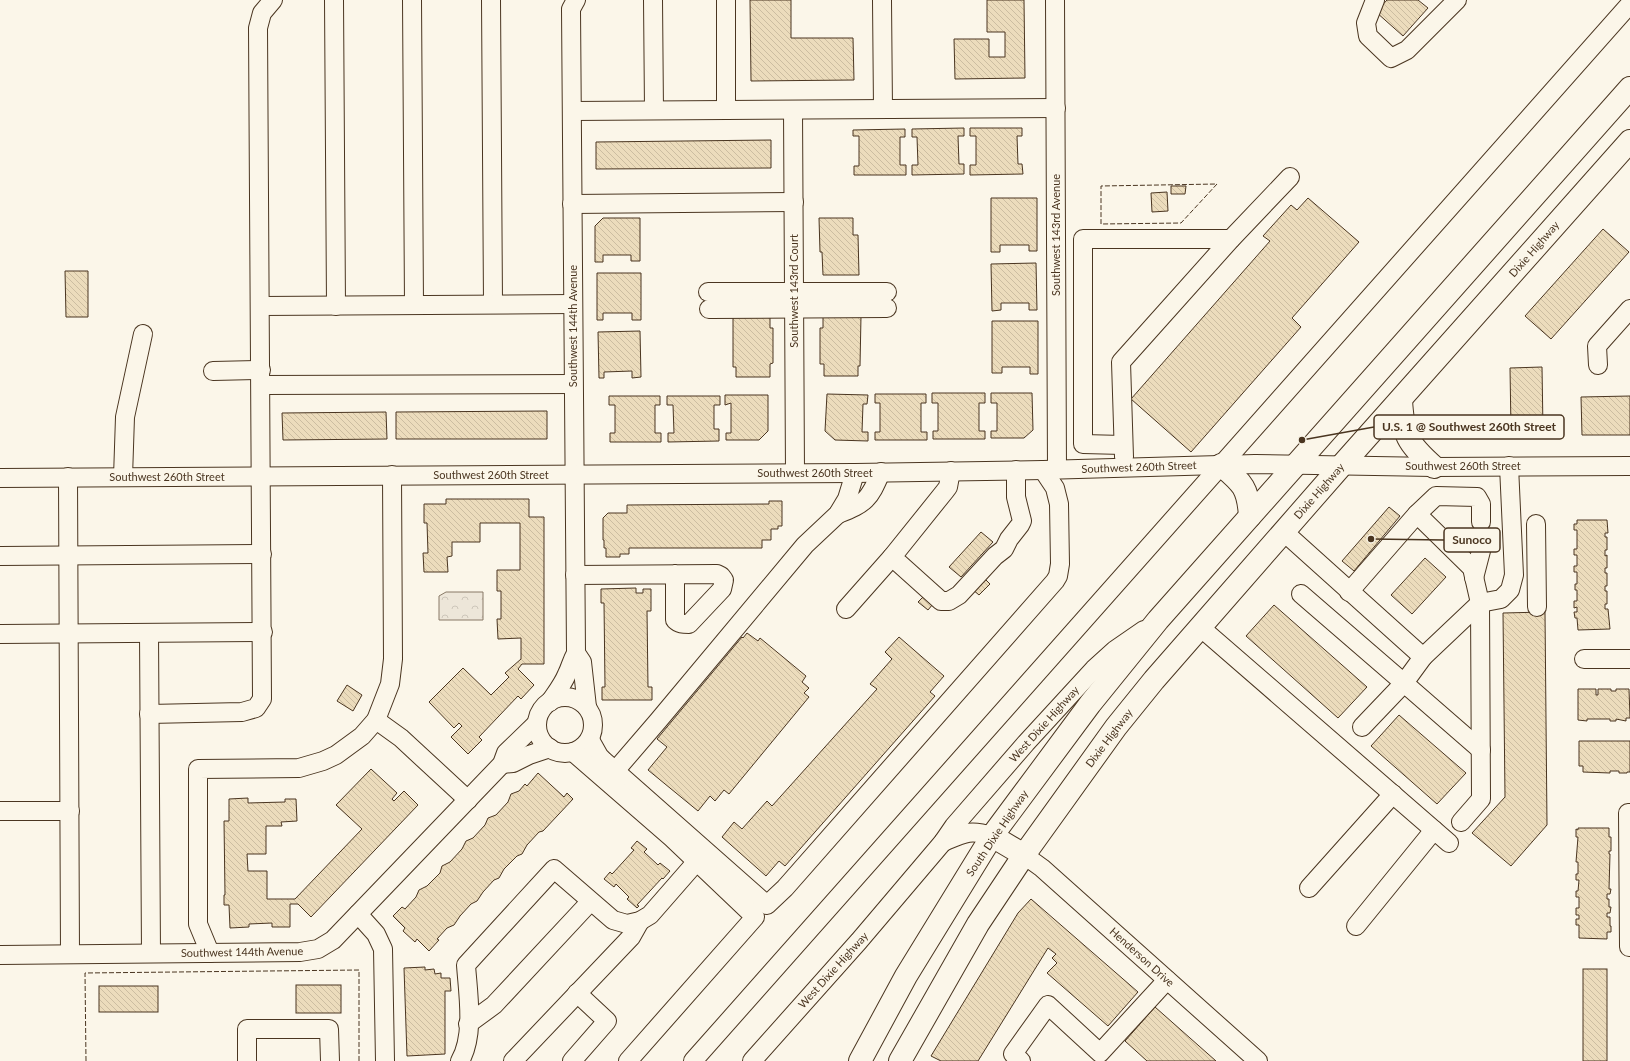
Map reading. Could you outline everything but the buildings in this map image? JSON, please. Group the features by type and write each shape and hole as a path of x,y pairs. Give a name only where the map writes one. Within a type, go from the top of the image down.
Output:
{"highway":[{"path":"1158,620 1630,88"},
{"name":"Dixie Highway","path":"1024,855 1116,726 1154,680 1342,465 1630,141"},
{"path":"1401,400 1402,422 1407,438 1416,451 1434,467"},
{"path":"1221,465 1240,482 1245,489 1248,497 1250,516"},
{"name":"South Dixie Highway","path":"860,1061 906,976 992,836 1101,690 1158,620"},
{"path":"900,1061 978,924 1024,855 992,836"}],"street":[{"path":"149,714 242,712 256,708 262,699 263,632 258,28 262,13 273,0"},
{"path":"334,0 336,306"},
{"path":"412,0 414,305"},
{"path":"491,0 493,304"},
{"path":"653,0 654,110"},
{"path":"726,0 726,110"},
{"name":"Southwest 143rd Avenue","path":"1050,470 1056,108 1055,0"},
{"path":"1375,0 1366,23 1368,36 1390,58 1407,50 1457,0"},
{"path":"882,1 883,109"},
{"name":"Southwest 144th Avenue","path":"550,702 564,682 571,662 576,654 571,3"},
{"path":"693,1061 1630,4"},
{"path":"572,111 1056,108"},
{"name":"Southwest 143rd Court","path":"793,110 795,473"},
{"path":"1124,468 1121,362 1231,239 1290,177"},
{"path":"572,204 794,202"},
{"path":"1123,446 1083,444 1083,239 1231,239"},
{"path":"709,301 887,300"},
{"path":"261,306 573,304"},
{"path":"1598,365 1597,346 1630,309"},
{"path":"123,477 125,417 143,334"},
{"path":"213,371 261,378 574,384"},
{"name":"Southwest 260th Street","path":"0,478 855,473 1296,464 1434,467 1630,466"},
{"path":"1362,727 1404,683 1423,658 1480,603 1501,599 1510,590 1514,575 1509,466"},
{"path":"892,557 941,601 949,601 959,595 995,556 1004,549 1009,539 1022,521 1016,497 1016,470"},
{"path":"628,1061 761,911 785,888 1055,581 1058,576 1060,559 1059,500 1050,470"},
{"path":"846,609 892,557 945,491 948,487 951,471"},
{"path":"838,514 855,508 872,494 881,472"},
{"path":"615,771 804,545 838,514 847,499 855,473"},
{"path":"210,953 198,924 198,769 287,769 311,765 323,761 341,751 362,736 376,720 390,684 393,659 392,475"},
{"path":"68,477 70,954"},
{"path":"1349,592 1417,514 1436,496 1477,497 1482,504 1482,522"},
{"path":"1417,514 1472,568 1480,603 1481,798 1461,822"},
{"path":"1536,524 1537,607"},
{"path":"1284,532 1423,658"},
{"path":"1474,578 1482,547"},
{"path":"0,556 262,554"},
{"path":"1513,562 1537,562"},
{"path":"575,575 675,574"},
{"path":"1301,594 1481,750"},
{"name":"West Dixie Highway","path":"752,1061 859,941 1020,749 1094,670 1115,650 1158,620"},
{"path":"1200,627 1449,843"},
{"path":"0,634 263,632"},
{"path":"149,633 151,954"},
{"name":"Southwest 144th Avenue","path":"576,654 582,662 588,707"},
{"path":"1584,659 1630,659"},
{"path":"566,697 581,702 588,707 594,723 593,732 590,740 580,750 565,754 557,752 550,748 540,737 537,723 539,715 550,702 557,698 566,697"},
{"path":"376,720 401,738 468,800"},
{"name":"Southwest 144th Avenue","path":"0,955 300,952 318,950 333,940 502,764 506,753 537,723"},
{"path":"590,740 599,756 701,856 761,911"},
{"path":"502,764 513,763 529,755 550,748"},
{"path":"574,752 701,856"},
{"path":"1309,888 1393,794"},
{"path":"0,811 70,810"},
{"path":"1629,947 1628,813 1630,813"},
{"path":"1356,926 1434,830"},
{"name":"West Dixie Highway","path":"943,842 969,832 978,832 992,836"},
{"name":"Henderson Drive","path":"1024,855 1042,868 1258,1061"},
{"path":"460,1061 467,1045 468,1024 466,965 554,869 590,902 613,920 627,924 640,921 650,915 701,856"},
{"path":"468,1024 494,1005 590,902"},
{"path":"358,914 376,934 383,950 385,1061"},
{"path":"513,1061 631,937 640,921"},
{"path":"1021,1061 1013,1054 1048,1005 1105,1057 1167,980"},
{"path":"572,1061 607,1021 577,993"},
{"path":"247,1061 247,1029 329,1029 330,1061"}],"green space":[{"path":"446,592 483,592 483,620 439,620 439,596"}],"tunnel":[{"path":"1481,522 1482,547"}],"fence":[{"path":"1217,184 1181,223 1101,224 1101,186 1217,184"},
{"path":"86,1061 85,973 359,970 359,1061"}],"place":[{"name":"U.S. 1 @ Southwest 260th Street","path":"1302,440"},
{"name":"Sunoco","path":"1371,539"}]}
